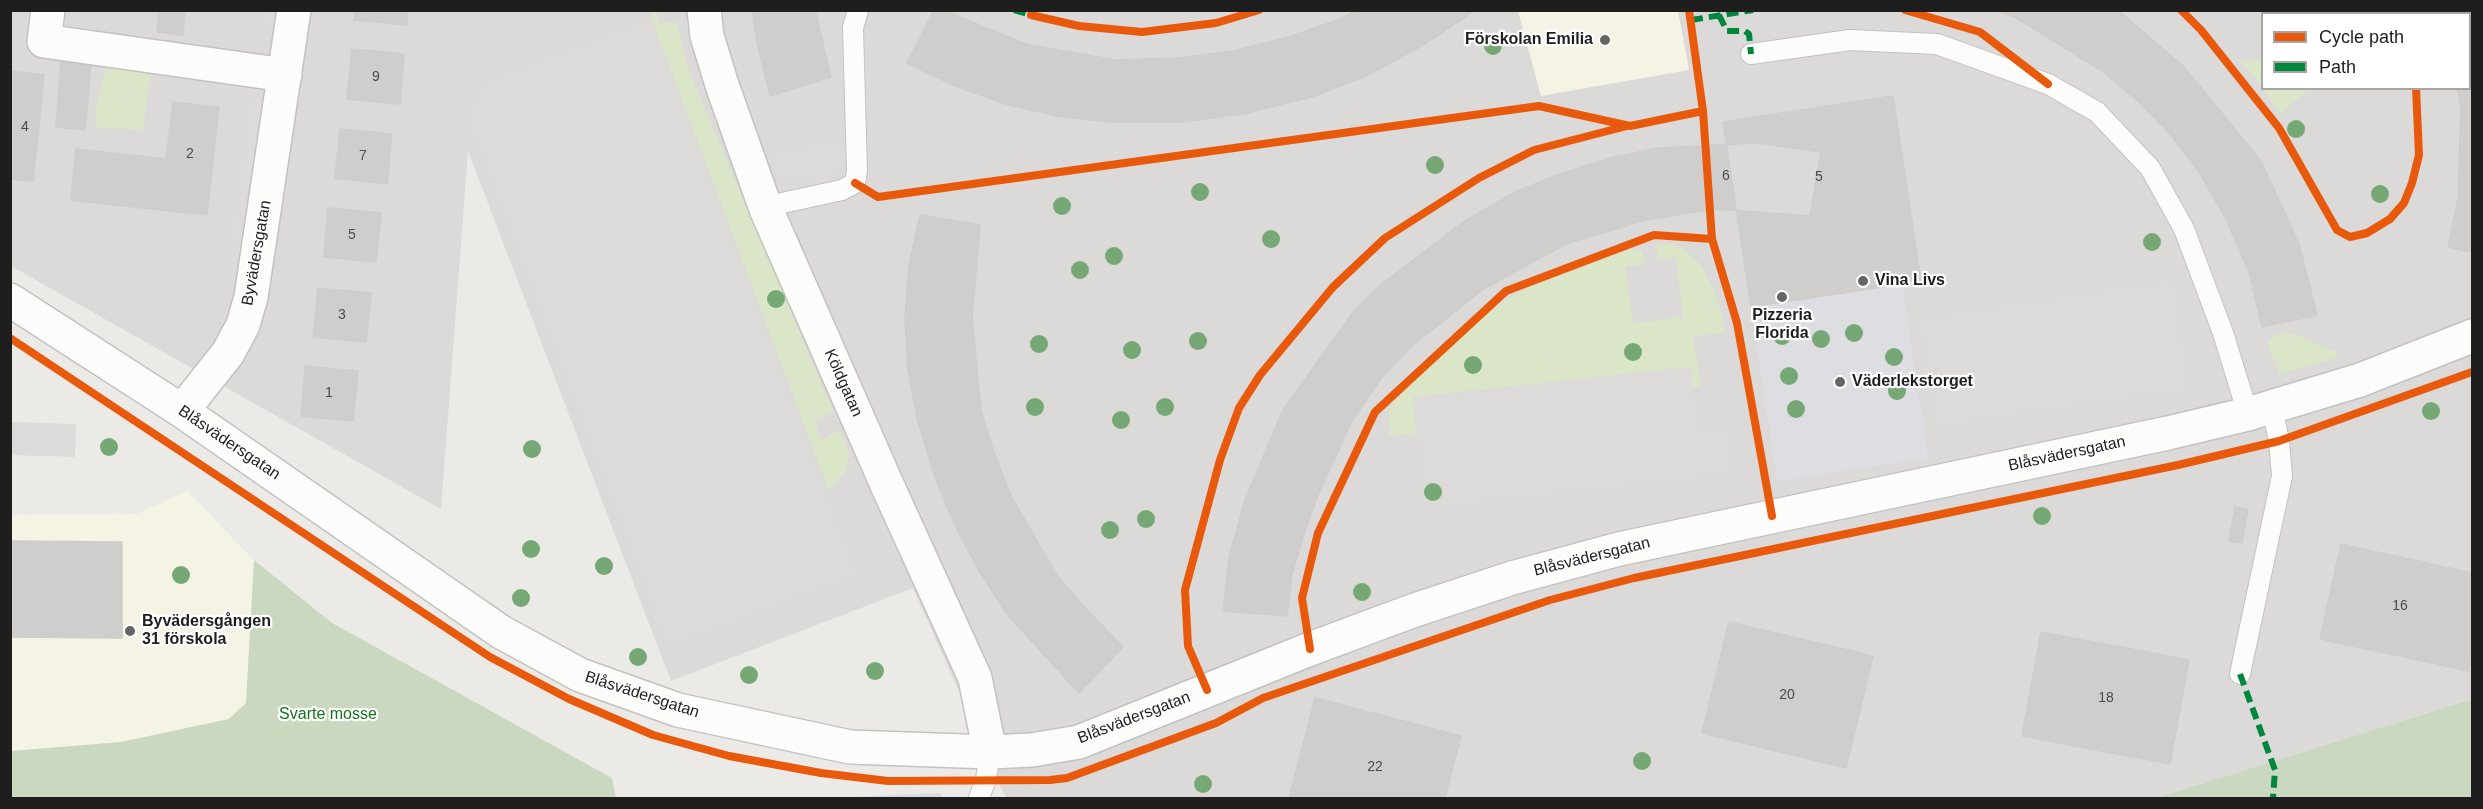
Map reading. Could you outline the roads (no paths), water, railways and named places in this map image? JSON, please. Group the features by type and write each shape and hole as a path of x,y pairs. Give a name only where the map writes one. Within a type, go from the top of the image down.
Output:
{"street":[{"path":"48,10 44,41 285,75"},
{"name":"Byvädersgatan","path":"182,411 228,353 243,325 251,297 294,10"},
{"name":"Köldgatan","path":"704,10 707,36 722,85 766,209 975,678 990,753"},
{"name":"Blåsvädersgatan","path":"10,300 182,411 501,632 580,675 678,710 850,747 990,753 1032,750 1078,742 1412,611 1512,578 1619,549 2157,435 2260,410 2360,380 2472,336"}],"lane":[{"path":"766,209 782,203 842,190 855,183 857,171 854,28 858,10"},
{"path":"1751,54 1850,40 1937,44 2048,84 2097,112 2150,168 2184,229 2223,333 2260,410 2279,441 2282,476 2240,674"},
{"path":"979,798 986,780 990,753"}],"place":[{"name":"Förskolan Emilia","path":"1605,40"},
{"name":"Vina Livs","path":"1863,281"},
{"name":"Pizzeria Florida","path":"1782,297"},
{"name":"Väderlekstorget","path":"1840,382"},
{"name":"Byvädersgången 31 förskola","path":"130,631"}],"park label":[{"name":"Svarte mosse","path":"328,715"}]}
